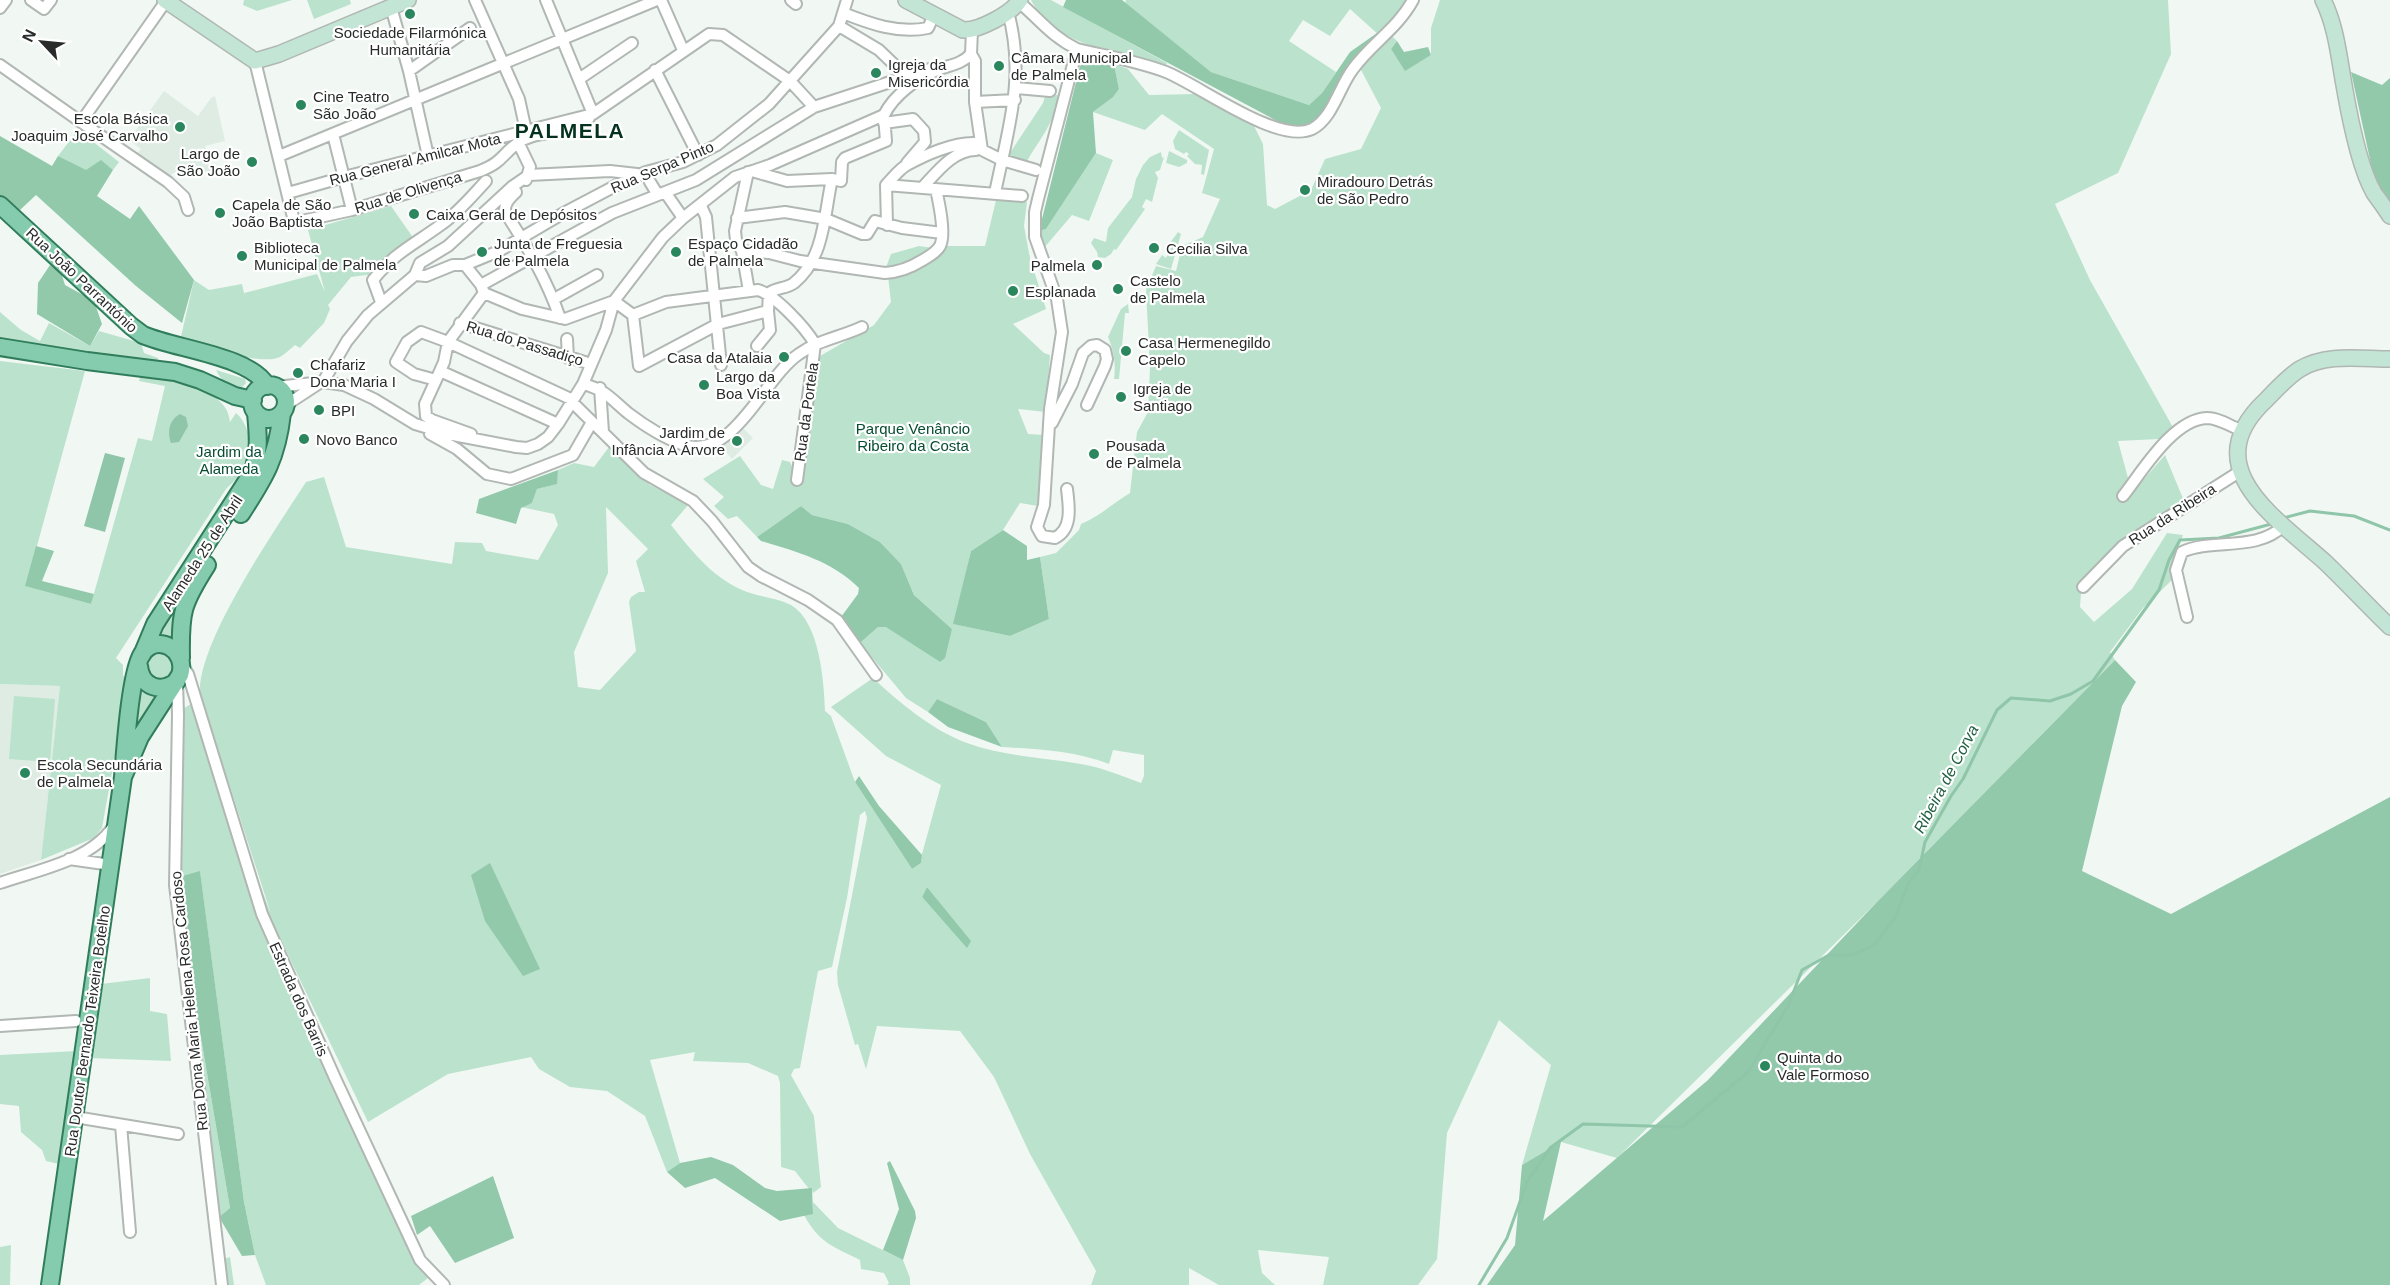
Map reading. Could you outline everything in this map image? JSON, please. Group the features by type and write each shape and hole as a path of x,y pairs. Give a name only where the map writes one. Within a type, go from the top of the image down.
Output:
{"main road":[{"name":"Rua João Parrantónio","path":"0,205 143,335 243,365 271,386"},
{"path":"0,347 175,372 200,380 235,396 254,406 269,419 284,409 284,394 271,386 257,391 254,406"},
{"name":"Alameda 25 de Abril","path":"140,661 151,630 252,473 258,459 259,443 254,406"},
{"name":"Alameda 25 de Abril","path":"179,671 180,620 186,600 264,479 276,450 284,409"},
{"path":"162,645 175,650 179,671 167,687 152,687 141,677 140,661 148,648 162,645"},
{"name":"Rua Doutor Bernardo Teixeira Botelho","path":"50,1285 111,865 128,725 140,661"},
{"name":"Rua Doutor Bernardo Teixeira Botelho","path":"123,777 140,737 179,671"}],"street":[{"path":"0,8 6,0"},
{"path":"31,0 44,9 51,0"},
{"path":"81,122 166,0 255,61 288,193"},
{"path":"255,61 279,54 408,0"},
{"path":"475,0 519,99 526,130"},
{"path":"546,0 593,114 572,128 530,137 518,142 529,162 529,175 504,208 554,299 560,318"},
{"path":"279,156 659,0 683,50"},
{"name":"Rua Serpa Pinto","path":"415,275 426,276 453,265 465,265 522,239 562,214 717,145 768,104 790,81 839,26 847,0"},
{"path":"906,0 963,30 972,30 1016,5"},
{"path":"1016,5 1052,34 1077,49 1164,71 1253,118 1286,131 1304,131 1314,127 1330,110 1353,68 1395,27 1413,0"},
{"path":"2323,0 2328,10 2348,109 2362,159 2373,191 2390,216"},
{"path":"995,193 1015,100 1016,5"},
{"path":"392,7 428,156"},
{"path":"843,13 864,22 907,31 928,28 934,15"},
{"path":"839,26 879,50 905,75"},
{"path":"409,71 470,28"},
{"path":"972,30 971,54 975,61 975,102 982,150"},
{"name":"Rua General Amilcar Mota","path":"288,193 593,114 704,36 719,34 790,81 814,107"},
{"path":"579,79 632,43"},
{"path":"1067,489 1069,510 1065,529 1055,538 1042,536 1037,527 1044,505 1049,432 1062,332 1057,298 1038,248 1034,225 1036,206 1077,49"},
{"path":"491,442 426,416 425,404 444,362 448,342 482,289 605,216 696,180 814,107 867,91 905,75 962,62 971,54"},
{"path":"415,424 448,434 527,448 538,444 548,437 558,424 584,384 606,330 614,301 658,242 683,218 702,206 735,177 770,165 885,115 916,82 939,69 954,64"},
{"path":"0,65 168,182 184,197 188,210"},
{"path":"655,70 698,155"},
{"path":"1016,88 1050,91"},
{"path":"975,102 1015,100"},
{"path":"885,115 913,119 924,131 926,142 886,185 887,225"},
{"path":"757,346 770,330 769,293 775,288 793,284 802,276 815,255 842,162 845,158 886,141 885,115"},
{"path":"333,134 352,210"},
{"name":"Rua de Olivença","path":"288,193 295,221 302,222 352,210 496,165 518,142"},
{"path":"905,166 939,151 975,143 982,150 1002,160 1036,170"},
{"path":"922,188 959,154 982,150"},
{"path":"284,409 323,382 347,341 381,302 415,275 420,263 448,246 513,186 529,175 610,171 648,177 683,218"},
{"path":"750,172 787,181 836,180"},
{"path":"749,291 742,251 736,240 737,218 750,172"},
{"path":"381,302 373,280 397,253 442,224 486,182"},
{"path":"886,185 1022,196"},
{"path":"742,251 769,253 810,263 885,273 896,272 934,253 940,246 942,233 936,189"},
{"path":"702,206 706,217 722,365"},
{"path":"457,212 470,226"},
{"path":"737,218 785,212 826,219 862,234 867,234 875,221 887,225 942,233"},
{"path":"465,265 482,289 522,309 565,319 614,301"},
{"path":"554,299 597,275"},
{"path":"633,315 666,302 758,290 769,293 775,302 799,322 815,344"},
{"path":"614,301 633,315 639,366 718,324 768,311"},
{"name":"Rua do Passadiço","path":"460,323 591,364"},
{"path":"584,384 600,388 629,414 667,438 687,446 707,446 723,439 734,429 780,369 798,354 815,344 862,327"},
{"path":"558,424 438,376 414,374 396,362 407,342 421,332 448,342 572,401 644,473 693,501 748,567 808,600 837,620 876,675"},
{"path":"567,339 568,358"},
{"name":"Rua da Portela","path":"797,480 815,344"},
{"path":"1049,432 1058,409 1072,384 1083,353 1091,346 1097,345 1105,350 1107,359 1087,405"},
{"path":"2390,359 2341,359 2313,362 2291,375 2251,415 2242,430 2238,447 2240,472 2247,486 2266,511 2326,563 2390,627"},
{"path":"271,386 332,382 357,390 457,448 487,474 511,479 573,455 592,422"},
{"path":"600,388 603,432"},
{"path":"2123,496 2168,438 2189,423 2207,418 2242,430"},
{"name":"Rua da Ribeira","path":"2083,587 2123,546 2240,472"},
{"path":"2187,617 2176,570 2182,552 2194,547 2227,545 2261,538 2283,526"},
{"name":"Estrada dos Barris","path":"179,671 193,695"},
{"name":"Estrada dos Barris","path":"179,671 188,674 262,914 334,1078 420,1260 444,1285"},
{"name":"Rua Dona Maria Helena Rosa Cardoso","path":"179,671 175,885 222,1285"},
{"path":"0,883 68,859 96,845 106,837 117,821"},
{"path":"68,859 111,865"},
{"path":"0,1026 76,1022"},
{"path":"75,1117 178,1134"},
{"path":"121,1125 130,1232"}],"shaded area":[{"path":"1066,0 1122,0 1211,72 1309,105 1322,93 1350,52 1377,33 1380,36 1316,123 1298,126 1279,122 1063,7"},
{"path":"1397,41 1404,52 1428,47 1431,55 1405,71 1391,49"},
{"path":"1085,62 1114,64 1119,89 1113,97 1093,112 1096,153 1046,229 1039,231 1080,66"},
{"path":"2351,72 2382,85 2390,78 2390,208 2374,178"},
{"name":"Escola Básica Joaquim José Carvalho","path":"164,91 198,116 215,96 225,141 205,146 212,171 192,174 173,173 169,178 136,154 141,149 129,140"},
{"path":"0,136 52,166 58,156 86,170 101,160 113,170 97,196 130,219 139,206 194,280 182,323 136,286 36,195 20,210 0,198"},
{"path":"50,265 61,272 65,285 94,301 102,324 90,346 37,314 38,283"},
{"path":"180,414 186,417 188,426 179,442 171,443 170,427 173,420"},
{"name":"Jardim de Infância A Árvore","path":"741,426 753,438 732,459 720,445"},
{"path":"105,453 125,458 105,532 84,526"},
{"path":"558,470 557,484 537,489 532,503 521,508 516,524 476,513 479,499"},
{"path":"801,506 812,515 848,524 880,542 901,564 914,595 952,629 945,658 940,662 886,627 878,627 860,643 841,617 858,594 859,588 826,564 761,541 757,537"},
{"path":"1003,530 1027,546 1027,560 1040,557 1049,619 1010,636 953,624 971,551"},
{"path":"36,546 54,551 42,581 94,594 91,604 25,586"},
{"path":"2115,660 2136,682 2122,706 2082,871 2171,914 2390,797 2390,1285 1487,1285 1515,1245 1522,1165 1561,1142 1543,1221 1708,1080 1876,903"},
{"name":"Escola Secundária de Palmela","path":"0,684 60,686 41,860 0,874"},
{"path":"937,699 986,722 1002,747 948,727 928,712"},
{"path":"859,776 879,806 922,855 921,863 912,869 855,782"},
{"path":"490,863 540,969 523,976 485,921 471,875"},
{"path":"200,871 244,1202 255,1255 242,1256 219,1217 230,1208 194,997 186,914 179,877"},
{"path":"927,887 971,941 967,948 922,897"},
{"path":"711,1157 733,1165 765,1188 777,1191 812,1188 813,1214 780,1221 715,1178 685,1188 667,1172 680,1163"},
{"path":"890,1161 915,1211 916,1218 903,1260 883,1250 899,1209 887,1163"},
{"path":"493,1176 514,1238 455,1263 430,1226 417,1235 411,1216"}],"green space":[{"path":"244,0 292,0 257,11 243,5"},
{"path":"307,0 350,0 351,4 314,19"},
{"path":"1031,0 1051,0 1167,63 1166,66 1109,51 1072,38 1056,29 1042,16"},
{"path":"1126,0 1407,0 1399,16 1380,36 1350,9 1330,36 1303,20 1289,41 1336,72 1322,93 1309,105 1211,72 1127,5"},
{"name":"Parque Venâncio Ribeiro da Costa","path":"1440,0 2168,0 2171,54 2118,173 2055,204 2090,280 2179,438 2118,441 2128,478 2138,486 2165,455 2184,501 2161,514 2082,579 2080,607 2094,622 2132,589 2167,533 2183,535 2173,563 2172,580 2143,608 2110,652 2115,660 1876,903 1617,1158 1561,1142 1522,1165 1551,1065 1499,1020 1447,1133 1437,1259 1418,1285 1323,1285 1329,1257 1258,1250 1262,1273 1275,1285 1219,1285 1189,1268 1189,1285 1091,1285 1096,1271 1030,1154 994,1077 960,1031 877,1026 866,1069 858,1044 855,1045 838,985 837,972 867,818 865,811 860,815 847,898 832,967 818,971 800,1068 794,1069 791,1075 814,1116 821,1187 813,1193 795,1171 781,1167 778,1076 748,1063 693,1061 695,1052 650,1060 680,1163 667,1172 645,1116 607,1091 570,1087 539,1069 531,1057 448,1074 368,1122 279,936 341,1101 391,1212 428,1278 419,1285 266,1285 255,1255 244,1202 200,872 179,877 184,708 191,704 271,914 200,694 202,672 224,617 306,482 324,477 346,547 452,564 455,542 482,543 486,551 538,560 558,525 554,514 521,507 532,503 537,489 556,484 558,470 574,463 594,467 609,447 650,485 689,504 671,525 711,570 742,590 785,602 801,613 814,638 819,654 825,711 831,716 855,782 912,869 921,863 941,785 886,756 831,707 873,678 905,706 954,738 1007,753 1092,766 1141,783 1144,776 1144,755 1113,750 1109,764 1070,753 1002,747 986,722 937,699 928,712 906,698 860,643 878,627 886,626 940,662 952,629 914,595 901,564 880,542 848,524 812,515 801,506 757,537 737,516 728,519 714,506 724,497 703,479 740,456 761,485 773,489 782,460 790,462 797,478 802,438 820,356 874,325 891,302 888,276 913,270 947,246 985,246 997,196 1027,202 1024,226 1030,258 1046,309 1013,324 1044,353 1050,355 1046,412 1018,409 1028,434 1044,435 1038,506 1020,503 1003,530 971,551 954,624 1010,636 1049,619 1040,557 1056,553 1079,530 1081,524 1130,493 1137,432 1148,412 1150,368 1146,290 1156,266 1176,271 1182,246 1203,237 1220,199 1202,193 1214,149 1162,114 1145,130 1093,112 1119,89 1114,64 1128,69 1149,95 1196,94 1253,124 1263,144 1267,205 1275,209 1311,190 1325,159 1361,149 1381,108 1360,68 1392,36 1397,41 1391,49 1405,70 1431,55 1431,28","holes":["606,507 648,549 636,561 645,592 639,592 631,597 629,602 636,651 600,690 578,687 574,652 608,573","927,887 970,941 967,947 922,897"]},
{"path":"1058,95 1050,124 1025,165 1006,159 1043,103 1045,96"},
{"path":"78,130 119,162 113,170 101,161 86,171 58,156"},
{"path":"1179,130 1209,150 1204,175 1201,174 1202,165 1195,164 1186,152 1184,154 1175,149 1173,141"},
{"path":"1169,151 1187,160 1187,163 1179,167 1166,163"},
{"path":"1161,152 1162,158 1164,157 1160,170 1155,172 1158,178 1152,202 1146,199 1142,207 1145,209 1116,250 1114,249 1105,258 1098,257 1091,243 1094,238 1106,242 1108,228 1132,197 1136,179 1143,165 1150,157"},
{"path":"1096,153 1113,160 1089,221 1072,215 1044,248 1039,231 1046,229"},
{"path":"391,206 414,239 374,274 351,277 328,305 330,309 324,323 300,348 295,345 280,357 260,359 180,341 194,280 209,290 242,284 244,293 317,274 325,292 308,230"},
{"path":"1178,232 1181,234 1171,269 1156,264 1162,255 1166,258 1168,254 1164,251"},
{"path":"919,246 933,248 912,263 885,270 891,254"},
{"path":"1128,304 1129,313 1125,313 1119,379 1114,379 1114,358 1108,337 1121,309"},
{"path":"0,312 21,330 40,341 49,323 90,346 99,331 141,343 144,353 158,358 158,364 0,341"},
{"name":"Jardim da Alameda","path":"0,361 85,371 26,586 91,604 138,438 152,441 165,386 139,381 140,376 180,383 208,393 219,400 227,410 230,422 236,413 245,425 250,440 249,457 242,471 226,489 116,658 123,665 123,676 129,678 102,828 94,838 41,860 60,686 0,684"},
{"path":"216,370 245,379 246,383 240,389 232,386 223,380"},
{"path":"182,593 176,646 151,640"},
{"path":"165,650 178,666 167,683 148,676 147,669 149,658"},
{"path":"140,689 151,696 162,697 135,728"},
{"path":"14,696 55,699 50,762 9,759"},
{"path":"179,877 186,914 194,997 230,1208 219,1217"},
{"path":"150,978 150,1011 167,1014 171,1061 89,1058 101,984"},
{"path":"77,1051 59,1164 46,1161 42,1150 21,1132 19,1106 0,1104 0,1055"},
{"path":"813,1202 838,1228 903,1260 910,1278 910,1285 887,1285 889,1283 884,1273 861,1269 860,1260 822,1238 804,1215 813,1213"},
{"path":"11,1245 10,1285 0,1285 0,1247"},
{"path":"230,1257 234,1285 226,1285 224,1259"}],"waterway":[{"path":"2283,518 2310,511 2354,516 2390,530"},
{"name":"Ribeira de Corva","path":"1479,1285 1507,1238 1527,1182 1550,1148 1583,1124 1682,1127 1748,1072 1788,1006 1802,970 1829,955 1852,955 1874,945 1895,918 1909,882 1919,870 1925,842 1963,779 1997,710 2011,698 2050,701 2071,694 2093,681 2159,590 2169,560 2180,540 2219,538 2275,523"}],"place":[{"name":"Sociedade Filarmónica Humanitária","path":"410,14"},
{"name":"Câmara Municipal de Palmela","path":"999,66"},
{"name":"Igreja da Misericórdia","path":"876,73"},
{"name":"Cine Teatro São João","path":"301,105"},
{"name":"Escola Básica Joaquim José Carvalho","path":"180,127"},
{"name":"Largo de São João","path":"252,162"},
{"name":"Miradouro Detrás de São Pedro","path":"1305,190"},
{"name":"Capela de São João Baptista","path":"220,213"},
{"name":"Caixa Geral de Depósitos","path":"414,214"},
{"name":"Cecilia Silva","path":"1154,248"},
{"name":"Junta de Freguesia de Palmela","path":"482,252"},
{"name":"Espaço Cidadão de Palmela","path":"676,252"},
{"name":"Biblioteca Municipal de Palmela","path":"242,256"},
{"name":"Palmela","path":"1097,265"},
{"name":"Castelo de Palmela","path":"1118,289"},
{"name":"Esplanada","path":"1013,291"},
{"name":"Casa Hermenegildo Capelo","path":"1126,351"},
{"name":"Casa da Atalaia","path":"784,357"},
{"name":"Chafariz Dona Maria I","path":"298,373"},
{"name":"Largo da Boa Vista","path":"704,385"},
{"name":"Igreja de Santiago","path":"1121,397"},
{"name":"BPI","path":"319,410"},
{"name":"Novo Banco","path":"304,439"},
{"name":"Jardim de Infância A Árvore","path":"737,441"},
{"name":"Pousada de Palmela","path":"1094,454"},
{"name":"Escola Secundária de Palmela","path":"25,773"},
{"name":"Quinta do Vale Formoso","path":"1765,1066"}],"district":[{"name":"PALMELA","path":"570,130"}]}
